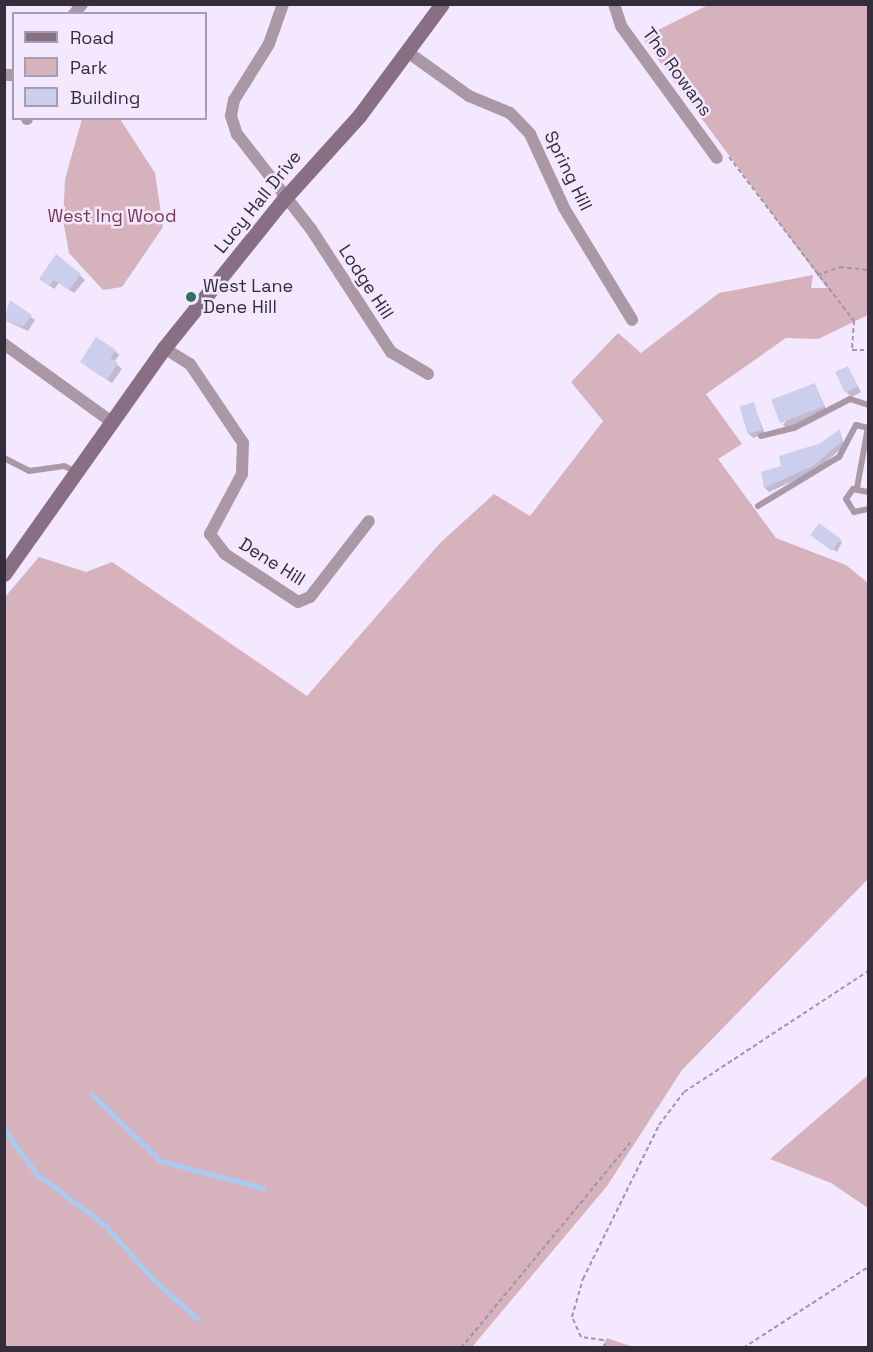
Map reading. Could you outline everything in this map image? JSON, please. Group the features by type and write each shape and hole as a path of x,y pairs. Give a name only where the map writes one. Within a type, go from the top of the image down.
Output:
{"street":[{"name":"Lodge Hill","path":"283,4 231,116 246,150 311,230 391,351 428,374"},
{"name":"Lucy Hall Drive","path":"4,574 79,473 164,348 284,199 409,53 441,4"},
{"name":"The Rowans","path":"614,4 621,26 717,158"},
{"name":"Spring Hill","path":"409,53 469,96 510,113 530,134 564,208 632,320"},
{"path":"4,344 113,423"},
{"name":"Dene Hill","path":"164,348 190,364 243,443 242,474 210,534 225,554 298,602 310,597 369,521"}],"lane":[{"path":"761,436 794,428 850,399 868,405"},
{"path":"758,506 839,457 856,425 868,428 857,488 847,495 848,507 858,513 868,509"},
{"path":"4,458 29,471 64,466 79,473"},
{"path":"857,488 868,492"}],"path":[{"path":"717,158 731,155 817,276 854,321 852,350 868,350"},
{"path":"817,276 840,267 868,270"},
{"path":"868,854 868,859"},
{"path":"606,1347 603,1340 581,1337 572,1317 583,1279 659,1125 684,1092 868,972"},
{"path":"461,1347 630,1143"},
{"path":"743,1347 868,1267"}],"green space":[{"path":"708,5 868,5 868,315 818,339 786,338 706,394 742,444 718,459 776,538 846,565 868,583 868,879 682,1070 607,1186 472,1347 5,1347 5,597 39,557 86,572 112,562 307,696 440,543 494,494 530,516 603,421 571,382 618,333 641,353 719,293 813,275 811,288 827,288 642,38"},
{"name":"West Ing Wood","path":"82,120 121,120 155,173 163,227 122,287 103,290 69,253 63,220 65,179"},
{"path":"868,1075 868,1208 831,1183 770,1159"},
{"path":"607,1338 633,1347 602,1347"}],"building":[{"path":"56,254 81,274 69,290 54,280 49,286 39,279"},
{"path":"10,300 32,315 23,327 4,320"},
{"path":"96,337 116,350 110,358 118,363 107,380 80,362"},
{"path":"848,366 858,387 845,393 835,372"},
{"path":"815,383 824,406 780,423 771,400"},
{"path":"754,402 762,430 748,434 740,406"},
{"path":"840,429 841,442 813,466 764,488 761,472 781,466 779,456 821,443"},
{"path":"819,523 841,539 832,551 810,535"}],"waterway":[{"path":"92,1094 161,1161 263,1188"},
{"path":"4,1129 36,1173 106,1226 153,1279 197,1318"}],"place":[{"name":"West Lane Dene Hill","path":"191,297"}]}
